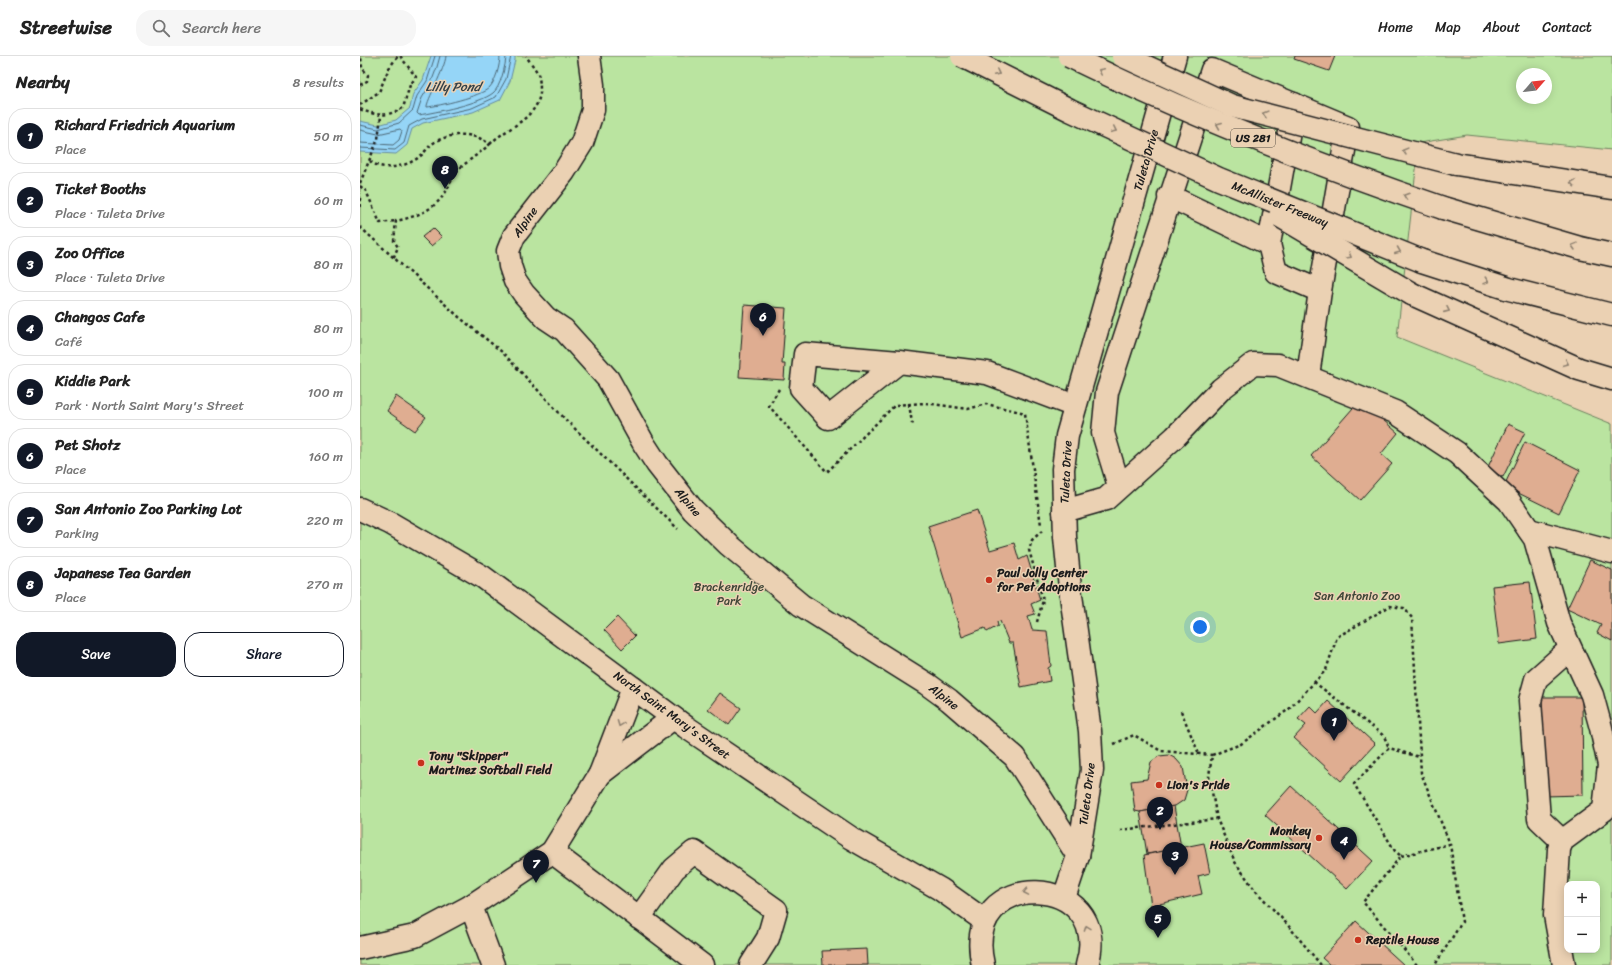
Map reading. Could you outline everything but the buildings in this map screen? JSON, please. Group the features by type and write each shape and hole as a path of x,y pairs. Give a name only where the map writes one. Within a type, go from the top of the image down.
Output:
{"main road":[{"name":"Alpine","path":"589,56 593,110 582,143 564,172 514,236 508,251 510,266 515,281 524,294 546,318 564,330 608,380 657,464 693,510 729,545 801,605 933,688 1015,757 1078,856"},
{"name":"McAllister Freeway","path":"962,56 1070,110 1219,179 1422,261 1509,289 1612,315"},
{"name":"US 281","path":"1069,56 1209,121 1345,175 1443,208 1580,248 1612,255"},
{"path":"1123,56 1232,106 1456,164 1612,188"},
{"name":"Tuleta Drive","path":"1064,898 1078,856 1092,770 1090,731 1070,588 1064,511 1063,470 1067,436 1175,56"},
{"path":"1119,486 1104,433 1107,392 1169,196 1212,70 1348,127 1320,291 1308,376"},
{"path":"1294,104 1268,244 1276,272 1320,291"},
{"path":"1219,179 1412,294 1579,369 1612,379"},
{"path":"1169,196 1268,244"},
{"path":"899,362 987,373 1075,406"},
{"path":"1064,511 1106,499 1175,437 1221,389 1253,364 1278,365 1395,412 1457,453 1508,501 1535,539 1559,623 1592,695 1609,765 1604,810 1562,841 1558,849 1555,914 1564,965"},
{"name":"North Saint Mary's Street","path":"360,509 390,523 483,577 673,718 851,838 940,889 985,921"},
{"path":"1529,530 1612,552"},
{"path":"1562,841 1539,819 1530,701 1536,679 1570,649"},
{"path":"360,948 414,936 471,906 552,852 600,774 633,688"},
{"path":"600,774 673,718"},
{"path":"552,852 702,965"},
{"path":"639,918 674,869 694,852 776,910 768,938 751,965"},
{"path":"979,963 980,937 985,921 996,907 1011,896 1028,891 1046,892 1064,898 1074,906 1088,929 1093,963"},
{"path":"471,906 493,965"}],"path":[{"path":"360,85 367,81 368,75 362,68 361,56"},
{"path":"360,105 379,92 389,68 399,56 416,77 410,85 402,108 392,114 381,116 360,109"},
{"path":"360,186 366,191 380,223 412,218 431,209 442,198 458,170 474,160 499,135 526,118 539,103 540,85 538,75 526,56"},
{"path":"360,183 378,139 381,116"},
{"path":"370,161 374,165 398,166 419,158 434,143 466,134 478,136 490,144"},
{"path":"360,198 360,210"},
{"path":"393,259 398,247 394,241 396,221"},
{"path":"360,227 393,259 459,317 502,352 577,430 682,532"},
{"path":"782,386 769,406 827,472 895,406 925,403 968,409 986,404 1024,413 1043,537"},
{"path":"909,404 910,420 912,423 916,424"},
{"path":"1037,622 1042,600 1029,550 1032,540 1042,531"},
{"path":"1114,744 1134,735 1161,751 1212,756 1241,744 1289,709 1326,670 1337,637 1390,606 1404,608 1412,618 1421,773 1450,844 1462,922 1435,965"},
{"path":"1314,682 1384,736 1389,748"},
{"path":"1181,711 1199,754"},
{"path":"1389,748 1419,757"},
{"path":"1389,748 1354,784 1395,850 1401,856"},
{"path":"1212,756 1209,776 1217,819 1235,862 1255,890 1286,923 1321,965"},
{"path":"1120,830 1217,819"},
{"path":"1417,965 1363,902 1401,856 1450,844"}],"green space":[{"name":"Brackenridge Park","path":"360,56 1612,56 1612,150 1467,135 1419,143 1397,337 1612,424 1612,965 360,965"}],"water":[{"name":"Lilly Pond","path":"431,56 515,56 515,60 510,81 500,100 473,112 423,123 412,129 407,145 396,154 360,152 360,121 378,125 396,120 410,108 413,94 423,80"}],"place":[{"name":"Japanese Tea Garden","path":"445,189"},
{"name":"Pet Shotz","path":"763,336"},
{"name":"Paul Jolly Center for Pet Adoptions","path":"989,580"},
{"name":"Richard Friedrich Aquarium","path":"1334,741"},
{"name":"Tony \"Skipper\" Martinez Softball Field","path":"421,763"},
{"name":"Lion's Pride","path":"1159,785"},
{"name":"Ticket Booths","path":"1160,830"},
{"name":"Monkey House/Commissary","path":"1319,838"},
{"name":"Changos Cafe","path":"1344,860"},
{"name":"Zoo Office","path":"1175,875"},
{"name":"San Antonio Zoo Parking Lot","path":"536,883"},
{"name":"Kiddie Park","path":"1158,938"},
{"name":"Reptile House","path":"1358,940"}],"park label":[{"name":"San Antonio Zoo","path":"1357,596"}]}
